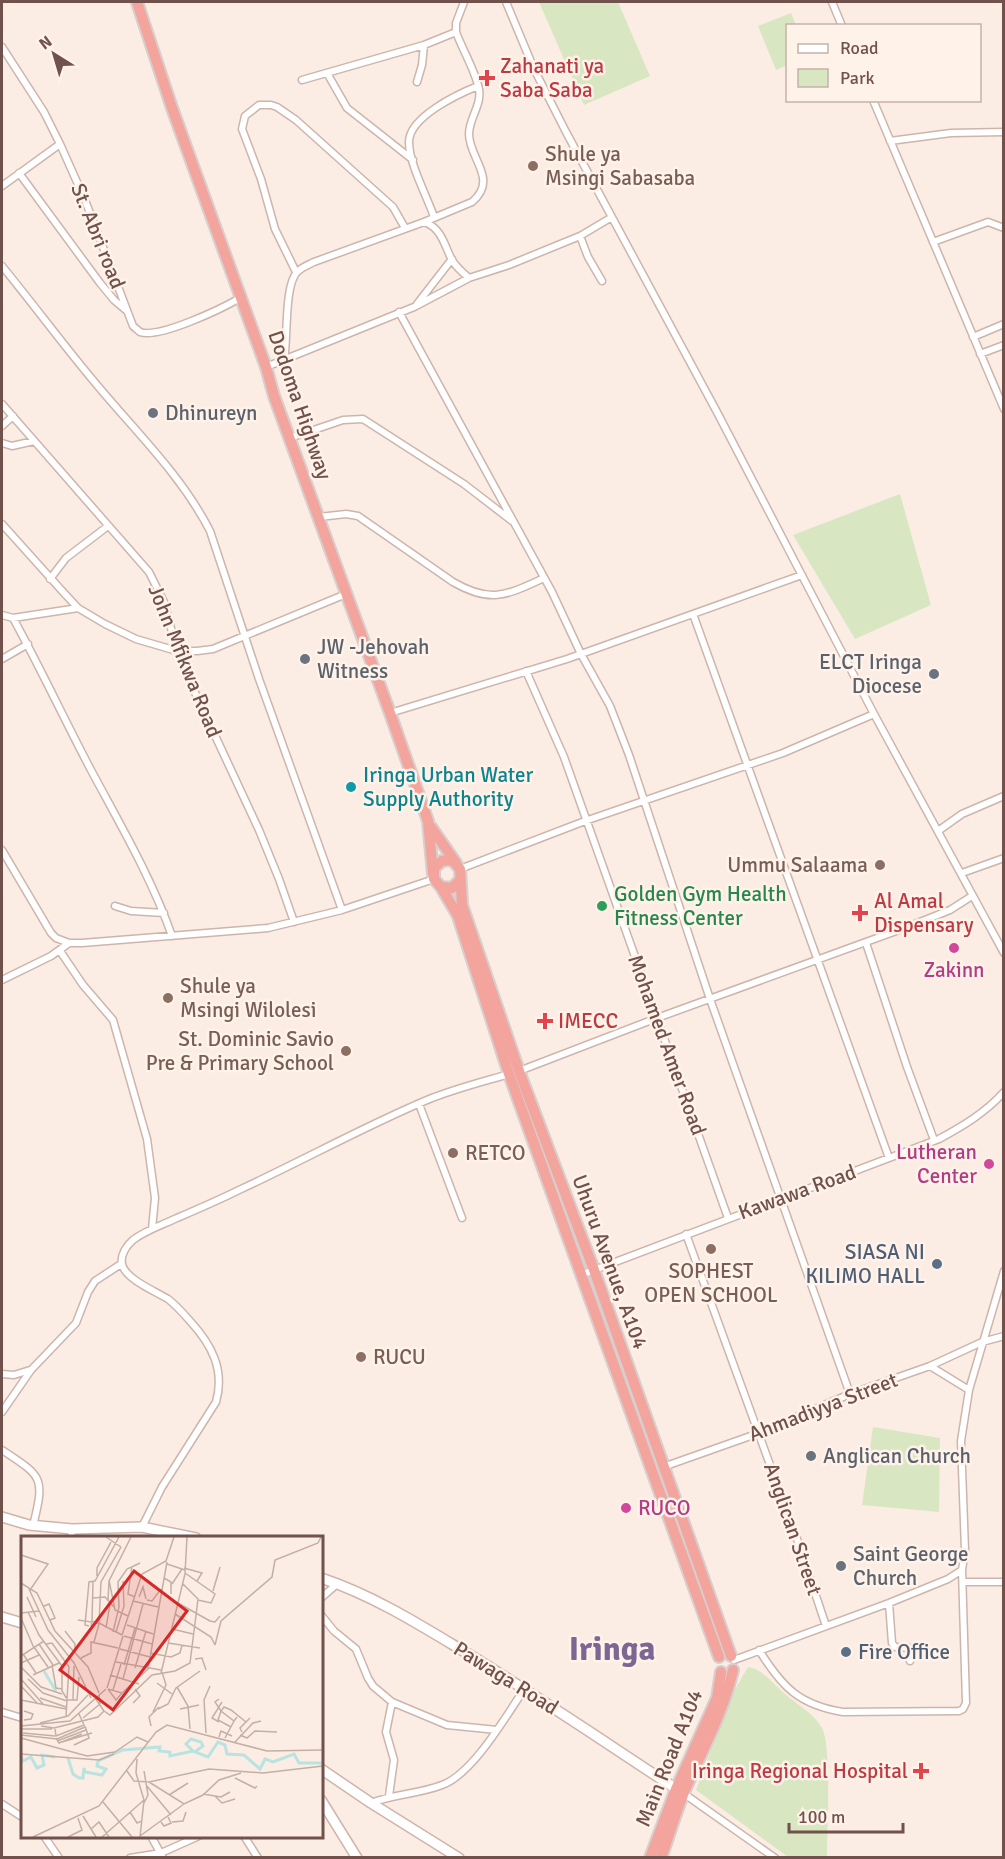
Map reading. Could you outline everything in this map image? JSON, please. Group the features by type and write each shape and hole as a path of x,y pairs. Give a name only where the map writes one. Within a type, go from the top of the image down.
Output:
{"highway":[{"name":"Dodoma Highway","path":"137,2 172,108 428,821"},
{"path":"428,821 459,871"},
{"path":"428,821 436,880"},
{"path":"436,880 434,868 442,861 448,860 459,871"},
{"path":"436,880 452,888 459,871"},
{"name":"Uhuru Avenue, A104","path":"459,871 462,905 581,1275 729,1661"},
{"name":"Uhuru Avenue, A104","path":"436,880 458,916 514,1072 594,1270 729,1661"},
{"path":"661,1857 680,1791 707,1743 727,1693 729,1661"},
{"name":"Main Road A104","path":"650,1857 680,1791 717,1698 721,1672 730,1672 729,1661"}],"main road":[{"path":"2,1517 33,1526 72,1533 142,1527 186,1536"},
{"name":"Pawaga Road","path":"322,1578 360,1592 390,1608 525,1688 680,1791"},
{"path":"2,1617 21,1623"},
{"path":"322,1770 459,1857"},
{"path":"322,1802 357,1857"}],"street":[{"path":"296,272 314,262 472,202 482,191 483,176 469,137 470,126 480,96 456,32 456,23 464,2"},
{"path":"506,2 540,79 612,217 874,714 1004,953"},
{"path":"832,2 841,24"},
{"path":"302,80 424,45 456,32"},
{"path":"417,82 424,45"},
{"name":"St. Abri road","path":"2,47 44,112 60,144 85,200 133,326 140,332 148,333 178,326 240,298"},
{"path":"327,73 347,108 413,160"},
{"path":"434,217 420,186 408,140 414,127 441,104 478,86"},
{"path":"874,102 1004,409"},
{"path":"284,360 289,294 296,272 275,228 261,179 242,129 245,116 260,105 271,105 296,120 393,207 405,228"},
{"path":"890,141 951,133 1004,132"},
{"path":"2,186 60,144"},
{"path":"19,172 100,283 127,312"},
{"path":"266,367 414,307 469,278 509,265 580,236 612,217"},
{"path":"424,222 434,227 452,260 469,278"},
{"path":"933,242 988,222 1004,228"},
{"path":"580,236 588,258 602,281"},
{"path":"414,307 452,260"},
{"path":"2,266 198,508 210,531 259,679 342,910"},
{"path":"399,312 480,457 610,706 629,755 710,999 850,1394"},
{"path":"973,337 1004,324"},
{"path":"980,354 1004,345"},
{"name":"John Mfikwa Road","path":"2,404 149,572 159,589 177,651 197,700 259,830 294,922"},
{"path":"2,426 13,416"},
{"path":"290,438 343,420 363,419 456,478 514,523"},
{"path":"2,443 12,446 34,441"},
{"path":"319,517 346,514 358,516 453,582 479,593 500,596 544,578"},
{"path":"2,524 78,608 120,633 177,651 213,649 346,594"},
{"path":"50,579 66,558 108,526"},
{"path":"390,713 581,654 802,574"},
{"path":"2,615 13,618 78,608"},
{"path":"693,614 889,1158"},
{"path":"13,618 120,822 164,913 172,936"},
{"path":"2,659 28,644"},
{"name":"Mohamed Amer Road","path":"526,671 564,757 728,1218"},
{"path":"459,871 585,821 783,753 874,714"},
{"path":"938,831 963,814 1004,796"},
{"path":"2,850 51,933 56,938 69,943 129,941 268,928 342,910 436,880"},
{"path":"962,873 1004,858"},
{"path":"142,1527 162,1487 216,1402 220,1389 216,1357 196,1327 170,1301 132,1278 121,1263 122,1255 128,1245 152,1229 419,1104 514,1072 817,959 866,943 950,910 972,896"},
{"path":"115,906 131,911 164,913"},
{"path":"2,980 60,951 69,943"},
{"path":"866,943 934,1140"},
{"path":"60,951 83,985 112,1020 147,1139 155,1198 152,1229"},
{"name":"Kawawa Road","path":"581,1275 934,1140 970,1122 1004,1092"},
{"path":"419,1104 462,1218"},
{"name":"Anglican Street","path":"686,1234 759,1433 826,1626"},
{"path":"2,1413 31,1370 76,1323 88,1292 95,1281 121,1263"},
{"path":"759,1650 777,1677 796,1695 832,1710 843,1712 959,1711 963,1709 966,1703 962,1570 965,1550 962,1441 969,1390 1004,1271"},
{"name":"Ahmadiyya Street","path":"662,1467 759,1433 850,1394 930,1366 982,1342 1004,1336"},
{"path":"930,1366 969,1390"},
{"path":"2,1374 14,1376 31,1370"},
{"path":"2,1450 28,1468 38,1480 40,1492 33,1526"},
{"path":"729,1661 889,1603 948,1579 962,1570"},
{"path":"963,1582 1004,1582"},
{"path":"322,1597 338,1583"},
{"path":"889,1603 892,1643 895,1647 910,1648 910,1661"},
{"path":"322,1616 334,1631 352,1645 361,1659 368,1678 383,1696 392,1702 447,1725 496,1730"},
{"path":"371,1803 389,1796 440,1786 454,1780 473,1761 525,1688"},
{"path":"389,1796 394,1760 386,1732 392,1702"},
{"path":"2,1712 21,1718"},
{"path":"680,1791 775,1857"},
{"path":"2,1803 21,1816"},
{"path":"45,1838 59,1857"},
{"path":"152,1838 162,1855"},
{"path":"130,1857 162,1855 196,1838"},
{"path":"245,1838 258,1857"}],"green space":[{"path":"539,2 618,2 650,76 584,105"},
{"path":"791,13 796,24 786,24 786,65 776,70 758,26"},
{"path":"900,494 931,605 855,639 793,535"},
{"path":"873,1427 940,1438 939,1512 862,1505"},
{"path":"748,1667 763,1674 810,1714 822,1728 828,1770 827,1857 788,1857 696,1790 731,1696"}],"place":[{"name":"Zahanati ya Saba Saba","path":"487,78"},
{"name":"Shule ya Msingi Sabasaba","path":"533,166"},
{"name":"Dhinureyn","path":"153,413"},
{"name":"JW -Jehovah Witness","path":"305,659"},
{"name":"ELCT Iringa Diocese","path":"934,674"},
{"name":"Iringa Urban Water Supply Authority","path":"351,787"},
{"name":"Ummu Salaama","path":"880,865"},
{"name":"Golden Gym Health Fitness Center","path":"602,906"},
{"name":"Al Amal Dispensary","path":"860,913"},
{"name":"Zakinn","path":"954,948"},
{"name":"Shule ya Msingi Wilolesi","path":"168,998"},
{"name":"IMECC","path":"545,1021"},
{"name":"St. Dominic Savio Pre & Primary School","path":"346,1051"},
{"name":"RETCO","path":"453,1153"},
{"name":"Lutheran Center","path":"989,1164"},
{"name":"SOPHEST OPEN SCHOOL","path":"711,1249"},
{"name":"SIASA NI KILIMO HALL","path":"937,1264"},
{"name":"RUCU","path":"361,1357"},
{"name":"Anglican Church","path":"811,1456"},
{"name":"RUCO","path":"626,1508"},
{"name":"Saint George Church","path":"841,1566"},
{"name":"Fire Office","path":"846,1652"},
{"name":"Iringa Regional Hospital","path":"921,1771"}],"district":[{"name":"Iringa","path":"612,1649"}]}
